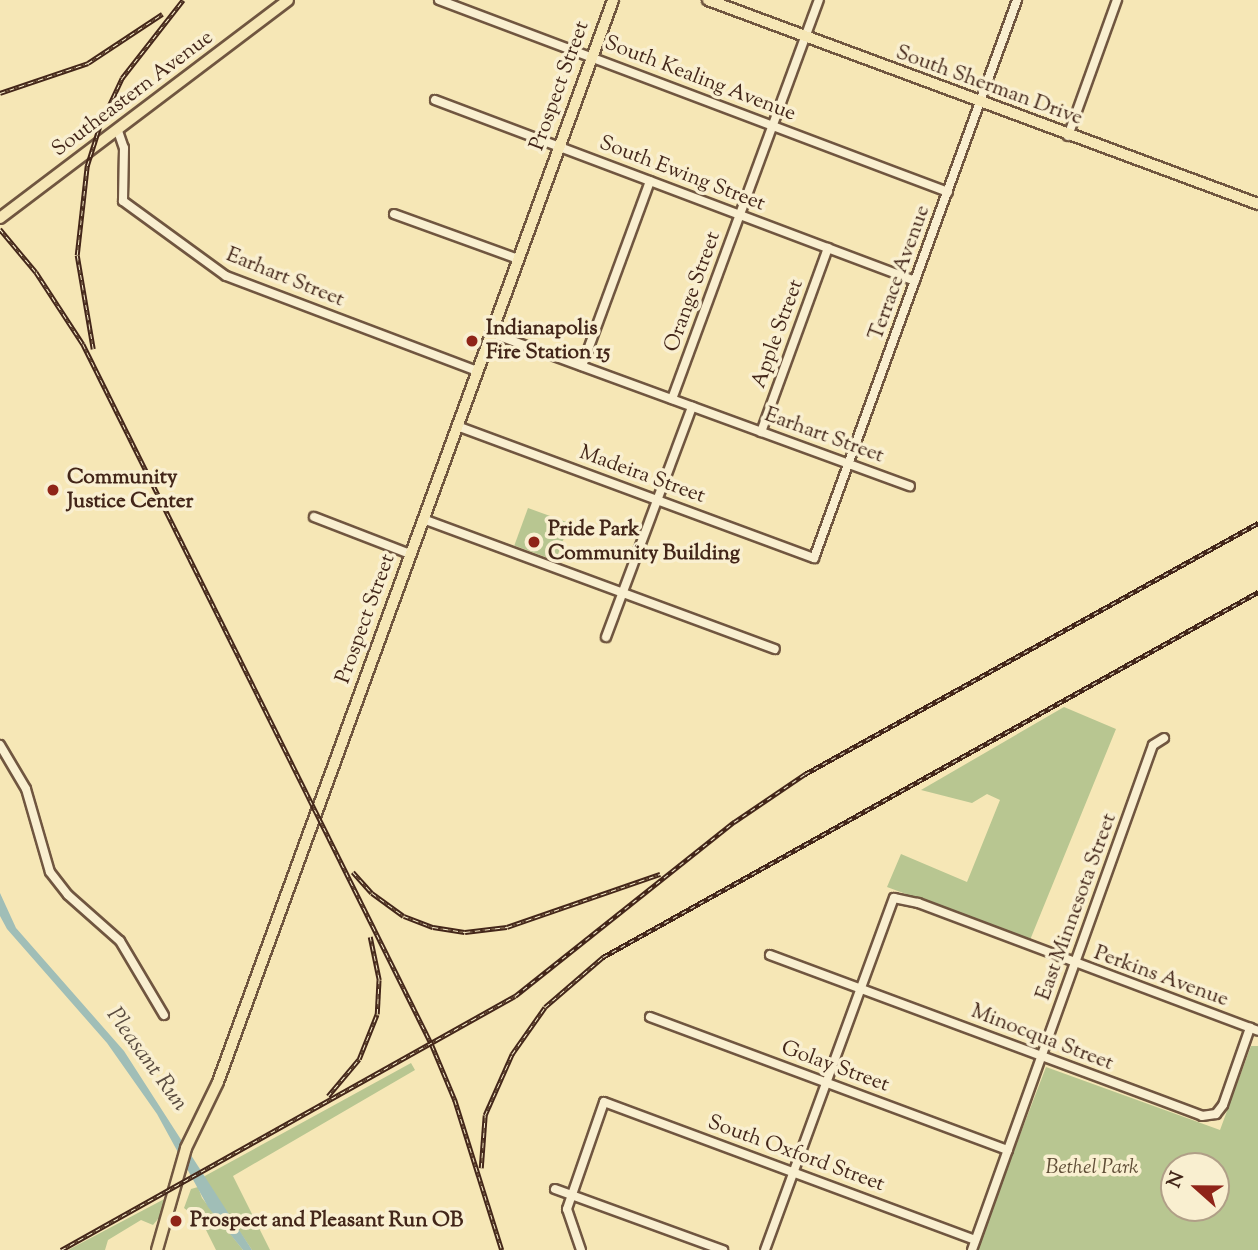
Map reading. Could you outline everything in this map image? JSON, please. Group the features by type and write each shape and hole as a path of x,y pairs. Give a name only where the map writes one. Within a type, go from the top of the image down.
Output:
{"main road":[{"name":"Southeastern Avenue","path":"0,218 288,0"},
{"name":"Prospect Street","path":"161,1249 186,1147 218,1082 613,0"},
{"name":"South Sherman Drive","path":"708,0 1068,136 1258,204"}],"street":[{"name":"South Kealing Avenue","path":"439,0 948,191"},
{"name":"Orange Street","path":"672,399 819,0"},
{"name":"Terrace Avenue","path":"814,558 1017,0"},
{"path":"1068,136 1117,0"},
{"name":"South Ewing Street","path":"435,100 915,281"},
{"name":"Earhart Street","path":"118,131 124,148 123,201 226,276 477,371"},
{"path":"582,366 650,181"},
{"path":"394,214 518,259"},
{"name":"Apple Street","path":"761,432 828,248"},
{"name":"Earhart Street","path":"491,333 909,486"},
{"path":"606,637 692,407"},
{"name":"Madeira Street","path":"457,426 814,558"},
{"path":"314,517 410,554"},
{"path":"423,519 775,649"},
{"name":"East Minnesota Street","path":"972,1250 1153,745 1164,738"},
{"path":"0,745 26,789 50,872 68,895 120,941 164,1015"},
{"name":"Perkins Avenue","path":"861,989 894,898 918,903 1254,1030"},
{"name":"Minocqua Street","path":"770,955 1208,1116 1223,1105 1254,1030"},
{"path":"765,1250 861,989"},
{"name":"Golay Street","path":"650,1017 1008,1150"},
{"name":"South Oxford Street","path":"571,1195 604,1102 975,1240"},
{"path":"555,1189 723,1250"},
{"path":"571,1195 568,1218 582,1250"}],"green space":[{"path":"528,508 569,523 556,561 514,546"},
{"path":"1064,707 1116,729 1030,940 887,887 901,854 967,882 1000,800 987,794 972,803 921,790"},
{"name":"Bethel Park","path":"1251,1046 1258,1046 1258,1250 976,1250 1046,1067 1220,1130"},
{"path":"411,1063 415,1070 233,1176 270,1250 252,1250 203,1177"},
{"path":"198,1187 202,1198 243,1250 216,1250 202,1222 184,1208 191,1189"},
{"path":"170,1196 167,1208 153,1225 141,1220 108,1240 105,1250 68,1250"}],"water":[{"name":"Pleasant Run","path":"0,893 16,928 124,1051 252,1250 243,1250 208,1207 157,1114 107,1043 7,929 0,916"}],"railway":[{"path":"93,349 77,255 87,166 100,125 122,78 183,0"},
{"path":"0,93 88,63 162,14"},
{"path":"0,229 36,272 83,344 432,1045 455,1100 502,1250"},
{"path":"61,1250 515,996 734,822 805,774 1258,523"},
{"path":"481,1168 485,1115 512,1054 545,1007 603,957 1258,592"},
{"path":"353,872 372,893 404,916 433,927 465,932 507,927 660,874"},
{"path":"328,1096 359,1059 377,1014 379,980 370,937"}],"place":[{"name":"Indianapolis Fire Station 15","path":"472,341"},
{"name":"Community Justice Center","path":"53,490"},
{"name":"Pride Park Community Building","path":"534,542"},
{"name":"Prospect and Pleasant Run OB","path":"176,1221"}]}
